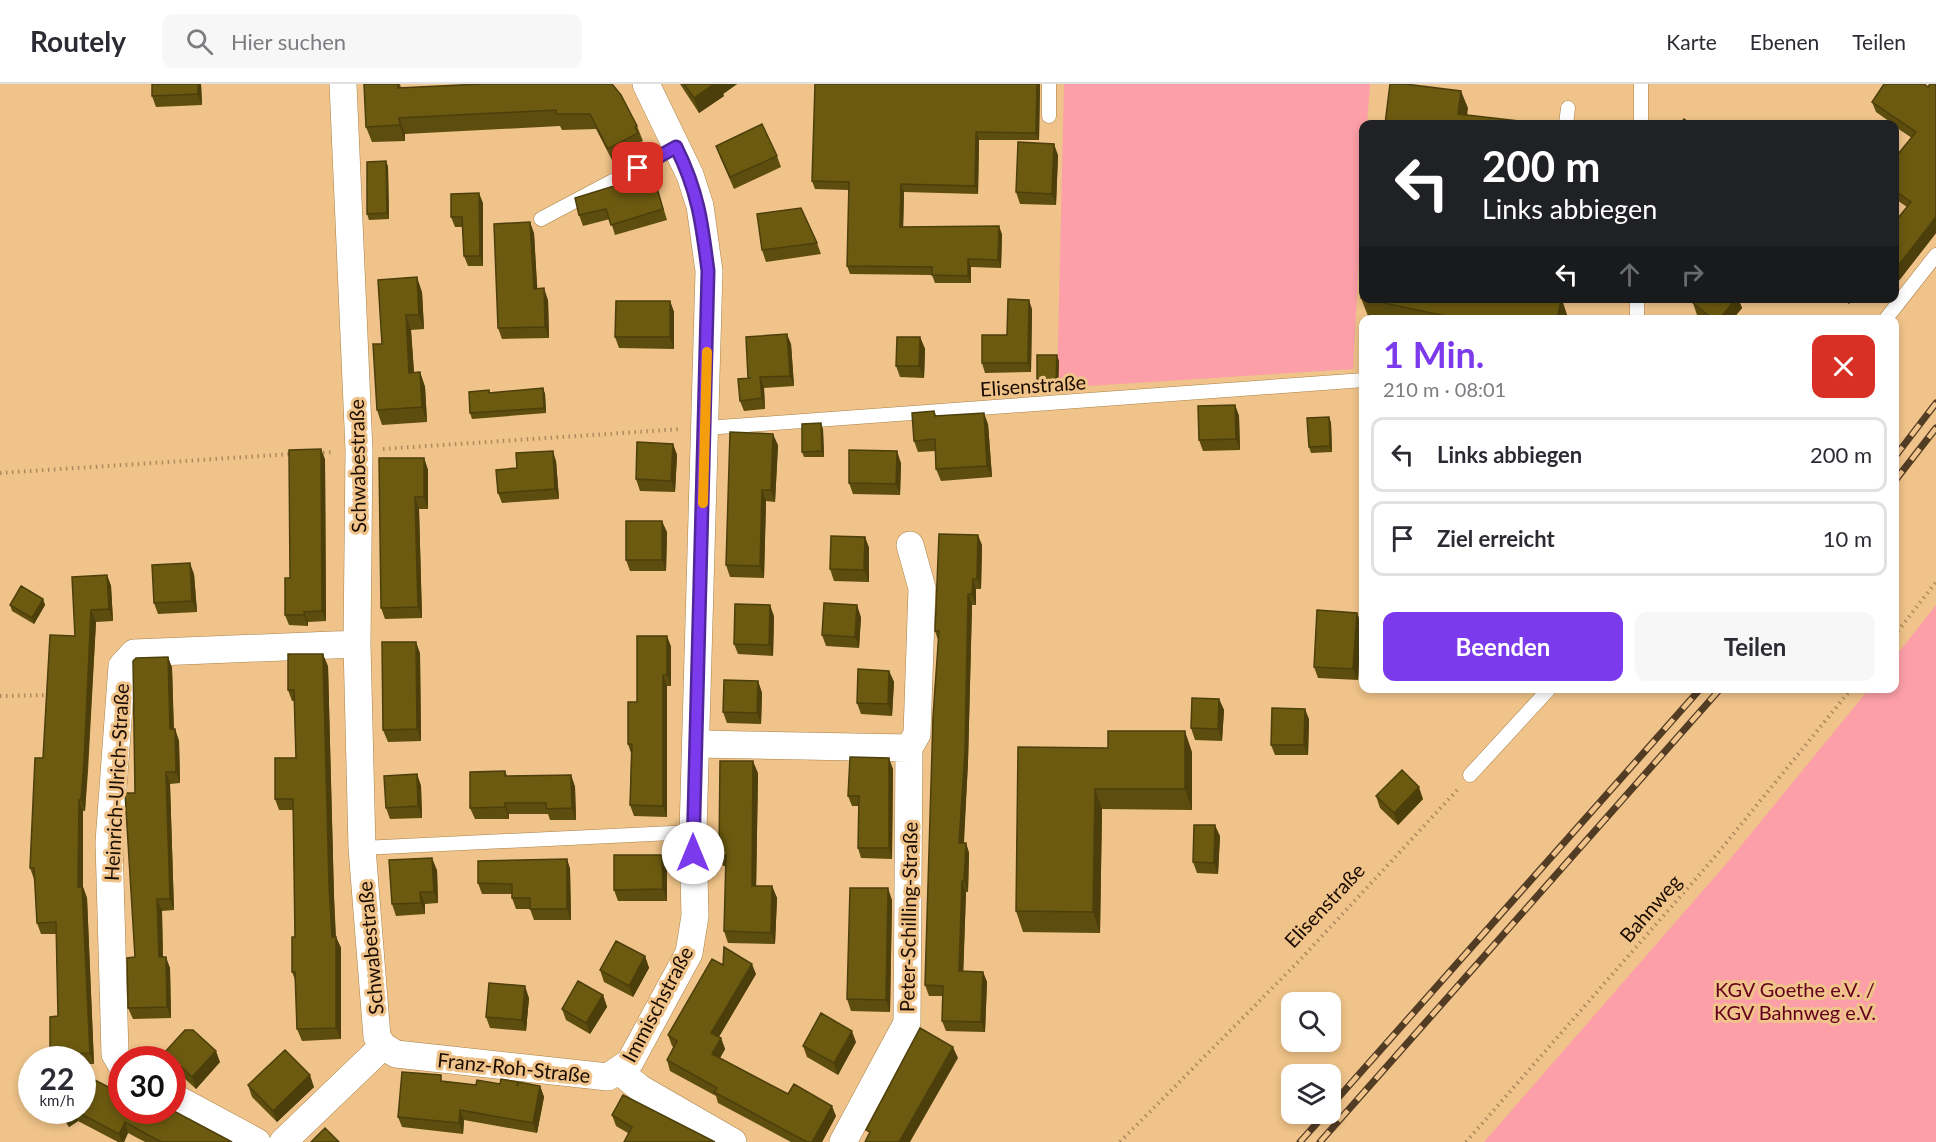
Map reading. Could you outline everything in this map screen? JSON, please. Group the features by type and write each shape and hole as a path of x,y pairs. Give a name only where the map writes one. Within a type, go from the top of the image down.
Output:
{"street":[{"name":"Schwabestraße","path":"343,84 358,450 357,644 362,848 377,1037 383,1046"},
{"name":"Immischstraße","path":"619,1071 630,1062 689,953 695,916 693,832 706,428 708,271 700,206 690,175 646,84"},
{"name":"Peter-Schilling-Straße","path":"843,1142 907,1023 909,748 917,734 922,588 910,546"},
{"name":"Heinrich-Ulrich-Straße","path":"115,1046 109,842 122,666 134,653 357,644"},
{"path":"696,744 909,748"},
{"path":"283,1142 383,1046"},
{"name":"Franz-Roh-Straße","path":"383,1046 396,1054 608,1077 619,1071 641,1089 733,1142"},
{"path":"186,1103 257,1142"}],"lane":[{"path":"1049,84 1049,116"},
{"path":"1641,84 1641,120"},
{"path":"1566,120 1568,108"},
{"path":"541,219 676,147"},
{"path":"1899,302 1936,255"},
{"path":"1889,315 1898,303"},
{"name":"Elisenstraße","path":"706,428 1357,381"},
{"path":"1470,775 1545,693"},
{"path":"362,848 693,832"}],"path":[{"path":"315,453 706,428"},
{"path":"0,473 303,454"},
{"path":"1899,630 1936,582"},
{"name":"Bahnweg","path":"1466,1142 1713,859 1848,693"},
{"path":"0,696 60,695"},
{"name":"Elisenstraße","path":"1120,1142 1299,961 1470,775"}],"green space":[{"path":"1064,84 1370,84 1367,120 1359,120 1359,260 1353,369 1057,388"},
{"name":"KGV Goethe e.V. / KGV Bahnweg e.V.","path":"1936,605 1936,1142 1484,1142 1726,864 1866,693 1899,693 1899,652"}],"building":[{"path":"152,84 198,84 198,94 152,96"},
{"path":"364,84 398,84 398,88 481,84 612,84 621,95 637,126 635,127 638,133 608,149 590,114 556,114 556,110 399,118 400,125 366,127"},
{"path":"684,84 714,84 694,98"},
{"path":"815,84 1037,84 1036,133 976,132 975,186 901,184 900,227 999,226 998,260 968,259 968,276 932,275 932,267 847,266 849,182 812,181"},
{"path":"1390,84 1405,84 1461,91 1458,114 1511,120 1386,120"},
{"path":"1884,84 1924,84 1928,87 1930,84 1936,84 1936,217 1899,265 1899,217 1911,202 1899,194 1899,153 1916,132 1872,102"},
{"path":"762,124 777,156 730,177 716,146"},
{"path":"1018,142 1054,144 1052,194 1016,192"},
{"path":"386,161 387,213 367,214 367,162"},
{"path":"653,174 663,209 611,225 606,209 579,215 575,198"},
{"path":"479,193 480,256 464,256 462,217 451,217 451,194"},
{"path":"801,208 817,243 762,250 757,214"},
{"path":"530,222 534,289 544,288 545,327 498,328 494,224"},
{"path":"417,277 419,315 406,315 409,373 420,372 422,407 377,410 373,344 382,344 378,280"},
{"path":"1008,299 1029,300 1028,363 982,363 982,335 1007,335"},
{"path":"616,301 670,301 670,337 615,337"},
{"path":"1384,303 1560,303 1558,315 1441,315"},
{"path":"1693,303 1732,303 1723,315 1708,315"},
{"path":"787,334 790,376 760,377 762,398 740,401 738,379 751,378 748,378 746,337"},
{"path":"897,337 920,337 919,366 896,366"},
{"path":"1037,355 1057,355 1056,381 1037,381"},
{"path":"543,388 544,408 470,413 469,392 489,390 489,393"},
{"path":"1235,405 1236,439 1199,440 1198,406"},
{"path":"934,411 935,416 984,413 987,466 936,469 935,439 914,441 912,413"},
{"path":"1329,417 1330,446 1309,447 1307,418"},
{"path":"821,423 822,451 802,452 802,424"},
{"path":"730,432 773,434 771,490 762,490 760,566 726,565"},
{"path":"637,442 673,444 671,481 636,479"},
{"path":"321,449 322,611 304,612 304,615 285,615 285,578 290,578 289,450"},
{"path":"849,450 897,451 896,484 849,483"},
{"path":"553,451 555,489 498,493 496,470 517,468 516,453"},
{"path":"379,458 424,458 424,497 415,497 418,607 381,608"},
{"path":"626,521 662,521 662,560 626,560"},
{"path":"939,534 978,535 977,579 973,579 972,594 968,594 965,751 959,843 966,843 964,881 962,881 959,971 983,972 981,1022 942,1021 943,986 925,985 933,717 939,631 935,631"},
{"path":"831,536 865,537 864,570 830,569"},
{"path":"190,563 192,601 154,603 152,565"},
{"path":"107,575 109,609 91,610 84,761 81,800 79,800 78,887 82,887 90,1046 50,1046 50,1017 58,1016 56,922 37,923 34,868 30,868 35,758 43,758 50,635 75,636 72,577"},
{"path":"21,586 43,599 32,618 10,605"},
{"path":"824,603 857,605 855,637 822,635"},
{"path":"735,604 770,605 769,645 734,644"},
{"path":"1317,610 1357,613 1353,669 1314,667"},
{"path":"637,636 667,636 667,675 663,675 663,806 630,805 632,744 628,744 628,702 637,702"},
{"path":"382,642 416,642 417,729 383,730"},
{"path":"288,654 323,654 329,885 332,937 336,937 336,1028 297,1029 295,972 292,972 292,937 295,937 293,799 275,799 275,758 296,758 294,690 288,690"},
{"path":"168,657 170,729 175,729 176,772 166,772 170,899 157,899 159,957 166,957 167,1007 128,1008 127,958 135,957 125,793 135,793 133,661 136,658"},
{"path":"858,669 889,671 888,704 857,703"},
{"path":"724,680 758,681 757,713 723,712"},
{"path":"1192,698 1219,699 1218,729 1191,728"},
{"path":"1272,708 1305,709 1304,745 1271,745"},
{"path":"1108,731 1185,731 1185,789 1095,789 1093,912 1016,911 1018,747 1108,748"},
{"path":"850,757 889,758 889,848 858,848 859,796 848,796"},
{"path":"720,761 753,761 752,886 772,886 771,933 724,931 726,855 719,855"},
{"path":"1402,770 1419,787 1394,813 1376,796"},
{"path":"505,771 505,776 571,775 572,808 546,809 546,803 505,803 505,807 470,808 470,772"},
{"path":"417,774 418,806 386,808 384,776"},
{"path":"1194,825 1215,825 1214,863 1193,862"},
{"path":"614,855 662,855 663,889 614,890"},
{"path":"432,858 434,892 420,892 421,903 392,904 389,860"},
{"path":"567,859 567,909 530,909 530,898 512,898 512,884 478,883 478,861"},
{"path":"850,888 888,888 886,1000 847,999"},
{"path":"616,941 645,956 629,986 600,970"},
{"path":"724,947 752,964 711,1033 721,1038 712,1054 788,1094 794,1084 832,1106 812,1142 807,1142 714,1092 717,1088 667,1060 677,1041 668,1035 712,959 723,965"},
{"path":"578,981 603,995 586,1023 562,1009"},
{"path":"489,983 525,986 522,1020 486,1017"},
{"path":"821,1013 852,1031 834,1063 803,1046"},
{"path":"920,1028 953,1047 899,1142 865,1142 870,1132 866,1130"},
{"path":"185,1030 193,1030 216,1051 192,1077 186,1071 186,1046 170,1046"},
{"path":"285,1050 310,1075 273,1111 248,1085"},
{"path":"402,1072 441,1075 441,1081 476,1085 477,1080 500,1084 501,1079 518,1082 517,1086 519,1082 540,1086 533,1123 460,1110 459,1123 398,1117"},
{"path":"96,1081 108,1087 108,1124 124,1124 119,1134 96,1122"},
{"path":"623,1095 715,1142 624,1142 632,1127 612,1115"},
{"path":"186,1117 232,1142 161,1142 129,1124 186,1124"},
{"path":"325,1128 339,1142 311,1142"}],"railway":[{"path":"1899,451 1936,403"},
{"path":"1899,476 1936,428"},
{"path":"1341,1095 1697,693"},
{"path":"1320,1142 1717,693"},
{"path":"1300,1142 1316,1124"}],"slow traffic":[{"path":"703,503 707,352"}],"route":[{"path":"638,168 676,147 690,175 700,206 708,271 706,428 693,853"}]}
